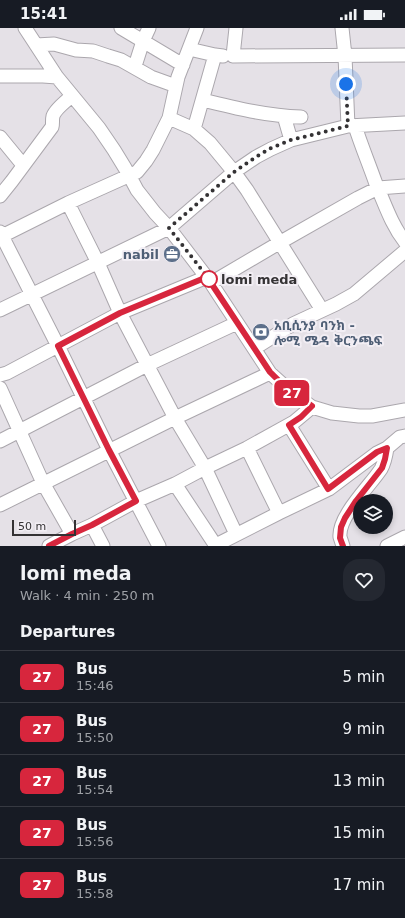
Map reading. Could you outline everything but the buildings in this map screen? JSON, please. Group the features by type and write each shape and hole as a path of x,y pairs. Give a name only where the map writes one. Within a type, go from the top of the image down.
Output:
{"street":[{"path":"25,28 57,77 110,144 137,190 169,228 209,280 270,372 290,391 312,406 332,413 372,416 405,410"},
{"path":"121,28 183,65"},
{"path":"135,66 149,28"},
{"path":"159,546 1,235 137,172 153,150 169,118 176,86 197,28"},
{"path":"233,56 236,28"},
{"path":"342,28 351,126 359,141 384,206 405,242"},
{"path":"36,45 54,44 76,50 93,52 121,60 135,66 151,77 176,86"},
{"path":"190,48 215,55 233,56 405,55"},
{"path":"194,129 215,55"},
{"path":"0,76 57,77"},
{"path":"0,196 52,127 53,116 57,110 72,96"},
{"path":"203,100 240,109 284,116 301,117"},
{"path":"284,116 291,140"},
{"path":"169,118 194,129 210,143 234,172 247,190 322,310"},
{"path":"0,310 169,228 234,172 271,148 291,140 351,126 405,123"},
{"path":"0,137 23,165"},
{"path":"0,376 120,313 209,280 378,188 405,186"},
{"path":"68,203 98,263 120,313 175,418 205,468 236,534"},
{"path":"255,348 294,324 354,294 405,251"},
{"path":"0,441 147,365 237,323"},
{"path":"0,505 270,372"},
{"path":"0,388 43,483 72,534"},
{"path":"50,546 136,501 175,484 247,448 289,425 301,417 312,406"},
{"path":"289,425 328,489"},
{"path":"175,484 215,546 236,534 328,489 377,452 387,448 400,437 405,436"},
{"path":"247,448 279,513"},
{"path":"343,546 340,538 341,527 345,518 356,501 382,468 387,448"},
{"path":"92,525 103,546"},
{"path":"387,546 405,537"}],"bus line":[{"name":"27","path":"49,546 136,501 58,346 120,313 207,277 270,372 290,391 312,406 301,417 289,425 328,489 377,452 387,448 382,468 356,501 345,518 340,532 340,538 343,546"}],"place":[{"name":"nabil","path":"172,254"},
{"name":"lomi meda","path":"209,279"},
{"name":"አቢሲንያ ባንክ - ሎሚ ሜዳ ቅርንጫፍ","path":"261,332"}],"route":[{"path":"209,279 169,228 234,172 271,148 291,140 348,126 346,84"}]}
